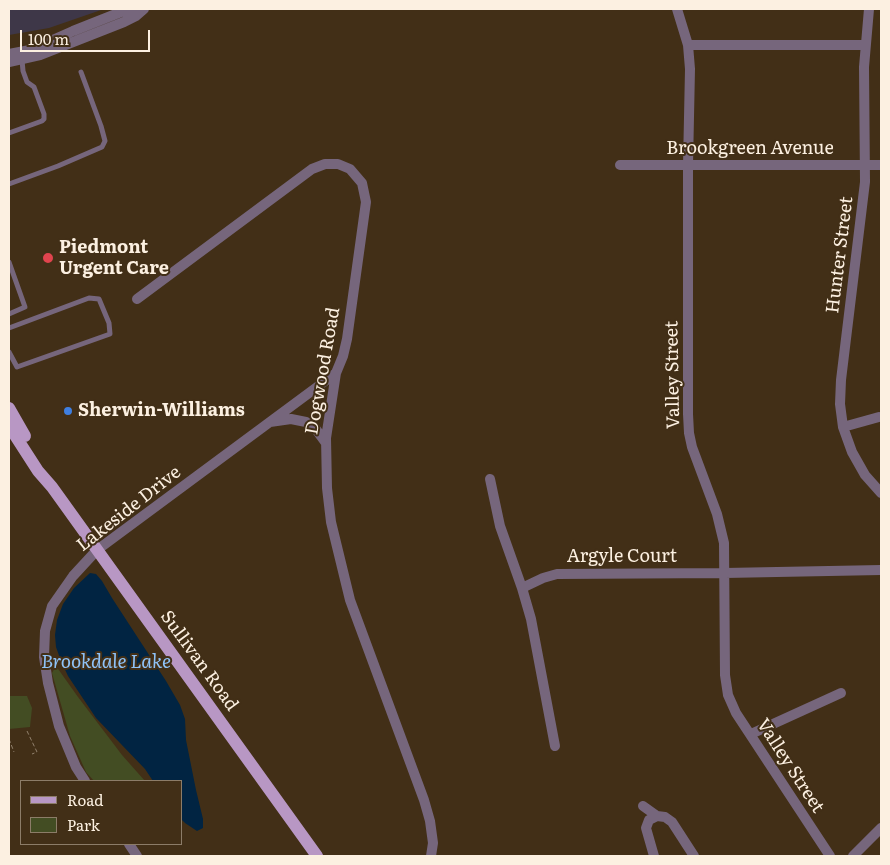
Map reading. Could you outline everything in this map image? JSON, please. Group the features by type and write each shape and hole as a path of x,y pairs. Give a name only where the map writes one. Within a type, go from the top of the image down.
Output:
{"main road":[{"name":"Sullivan Road","path":"9,408 52,487"},
{"name":"Sullivan Road","path":"9,426 38,471 52,487 317,856"}],"street":[{"path":"9,52 30,50 121,12 136,9"},
{"path":"9,62 46,53 124,22 136,16 144,9"},
{"name":"Valley Street","path":"676,9 688,45 690,69 688,165 689,433 692,447 717,514 724,543 726,685 728,695 736,712 830,856"},
{"name":"Hunter Street","path":"869,9 865,44 865,182 841,380 840,404 843,427 852,452 865,475 881,493"},
{"path":"688,45 865,44"},
{"name":"Dogwood Road","path":"137,299 312,169 325,164 338,164 350,169 362,183 366,202 347,338 343,356 336,372 326,443 327,488 331,522 350,600 424,800 430,821 433,843 431,856"},
{"name":"Brookgreen Avenue","path":"620,165 881,165"},
{"name":"Lakeside Drive","path":"84,780 76,767 59,726 48,683 44,657 45,631 52,606 73,576 97,550 336,372"},
{"path":"843,427 878,417"},
{"path":"270,422 292,419 306,422 316,428 326,443"},
{"path":"490,478 500,526 531,619 555,746"},
{"name":"Argyle Court","path":"522,588 543,578 558,574 881,570"},
{"path":"751,734 841,693"},
{"path":"643,806 657,816 665,817 672,822 694,856"},
{"path":"654,856 646,828 649,820 657,816"},
{"path":"853,856 881,828"},
{"path":"130,845 137,856"}],"lane":[{"path":"9,133 42,121 44,118 34,87 27,82 22,60"},
{"path":"9,184 102,147 105,141 101,126 81,72"},
{"path":"9,262 25,307 9,314"},
{"path":"9,328 89,298 99,299 109,323 110,334 17,367 9,352"}],"path":[{"path":"27,731 37,752 32,754"},
{"path":"9,739 14,752"}],"shaded area":[{"path":"9,9 104,9 49,28 9,35"}],"green space":[{"path":"56,666 122,755 144,780 93,780 86,772 70,736 52,673"},
{"path":"10,696 27,696 32,708 30,727 9,729"}],"water":[{"name":"Brookdale Lake","path":"90,573 96,574 180,705 185,719 186,740 203,819 203,828 197,831 182,820 182,780 152,780 145,769 96,718 68,676 56,647 55,635 57,620 63,604 74,588"}],"place":[{"name":"Piedmont Urgent Care","path":"48,258"},
{"name":"Sherwin-Williams","path":"68,411"}]}
